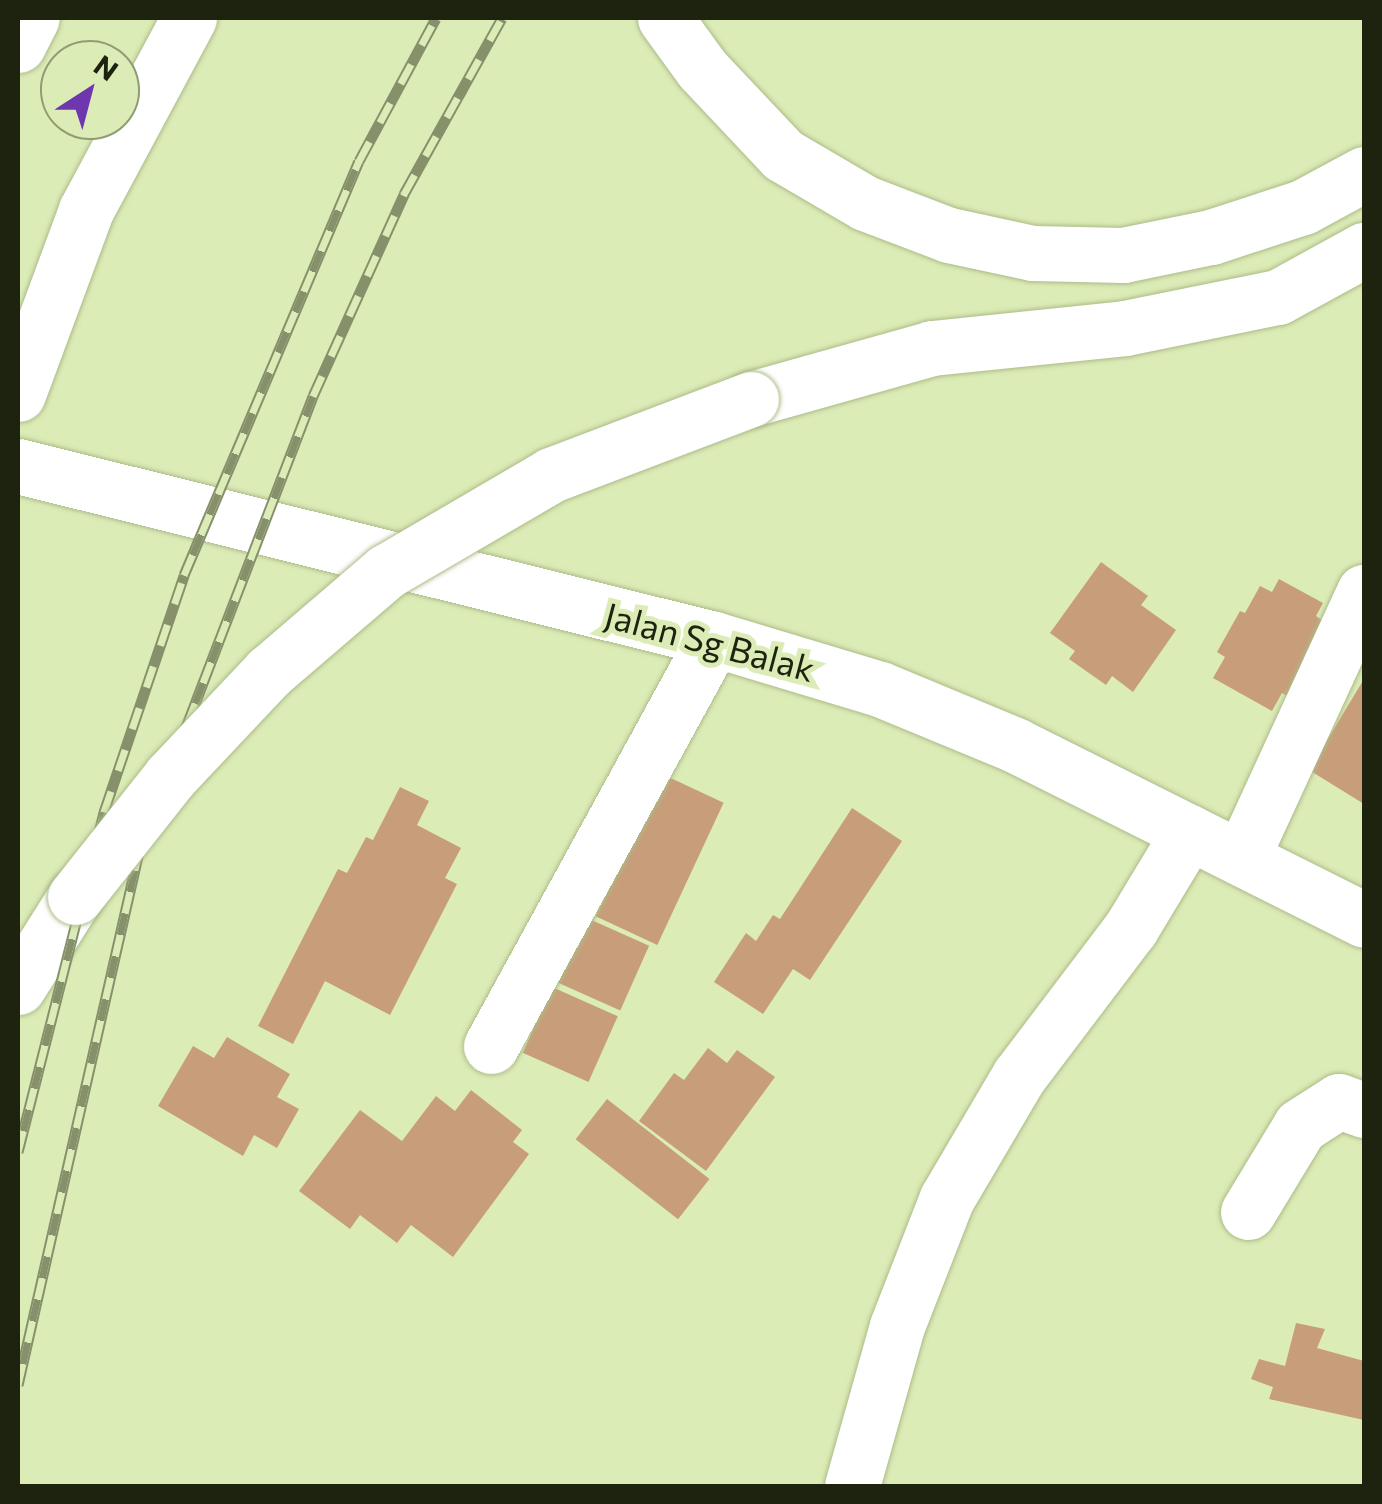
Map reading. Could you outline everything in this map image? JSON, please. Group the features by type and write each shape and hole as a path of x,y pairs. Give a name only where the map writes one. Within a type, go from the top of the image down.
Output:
{"main road":[{"path":"18,45 32,18"},
{"path":"18,394 86,210 189,18"},
{"path":"665,18 702,69 783,155 865,204 949,236 1033,253 1124,255 1210,237 1303,207 1364,174"},
{"path":"18,986 75,897 170,777 269,672 387,572 551,475 751,400 932,348 1126,328 1278,297 1364,250"},
{"name":"Jalan Sg Balak","path":"18,466 714,638 880,689 1015,745 1364,920"},
{"path":"1242,857 1364,592"},
{"path":"491,1046 714,638"},
{"path":"852,1486 896,1326 948,1198 1019,1076 1130,928 1189,832"},
{"path":"1248,1212 1300,1126 1340,1101 1364,1110"}],"building":[{"path":"1101,562 1148,596 1141,605 1176,630 1133,692 1112,676 1106,685 1069,659 1075,651 1050,633"},
{"path":"1279,579 1323,603 1316,616 1323,621 1300,703 1282,693 1272,711 1213,678 1225,657 1217,652 1240,611 1245,613 1260,586 1272,592"},
{"path":"1364,679 1364,804 1309,770"},
{"path":"662,774 724,803 657,945 596,916"},
{"path":"400,787 429,801 417,825 461,848 445,878 457,884 390,1015 325,981 293,1044 258,1026 338,869 347,873 366,837 373,840"},
{"path":"852,808 902,841 810,980 793,969 763,1014 714,982 746,933 756,941 773,915 780,919"},
{"path":"587,918 649,946 620,1011 558,983"},
{"path":"552,987 618,1016 588,1082 523,1053"},
{"path":"227,1037 290,1074 277,1097 299,1109 277,1148 254,1135 243,1156 158,1106 193,1046 214,1058"},
{"path":"708,1048 727,1063 737,1050 775,1077 706,1171 639,1121 674,1073 684,1080"},
{"path":"471,1090 522,1130 513,1142 529,1154 453,1257 411,1225 397,1243 360,1215 350,1229 299,1191 360,1110 402,1141 436,1096 455,1111"},
{"path":"607,1099 709,1179 678,1219 576,1139"},
{"path":"1296,1323 1325,1329 1317,1348 1364,1361 1364,1420 1269,1399 1273,1387 1251,1379 1259,1359 1285,1366"}],"railway":[{"path":"18,1152 104,812 184,575 359,161 436,18"},
{"path":"18,1385 140,847 313,396 404,194 502,18"}]}
